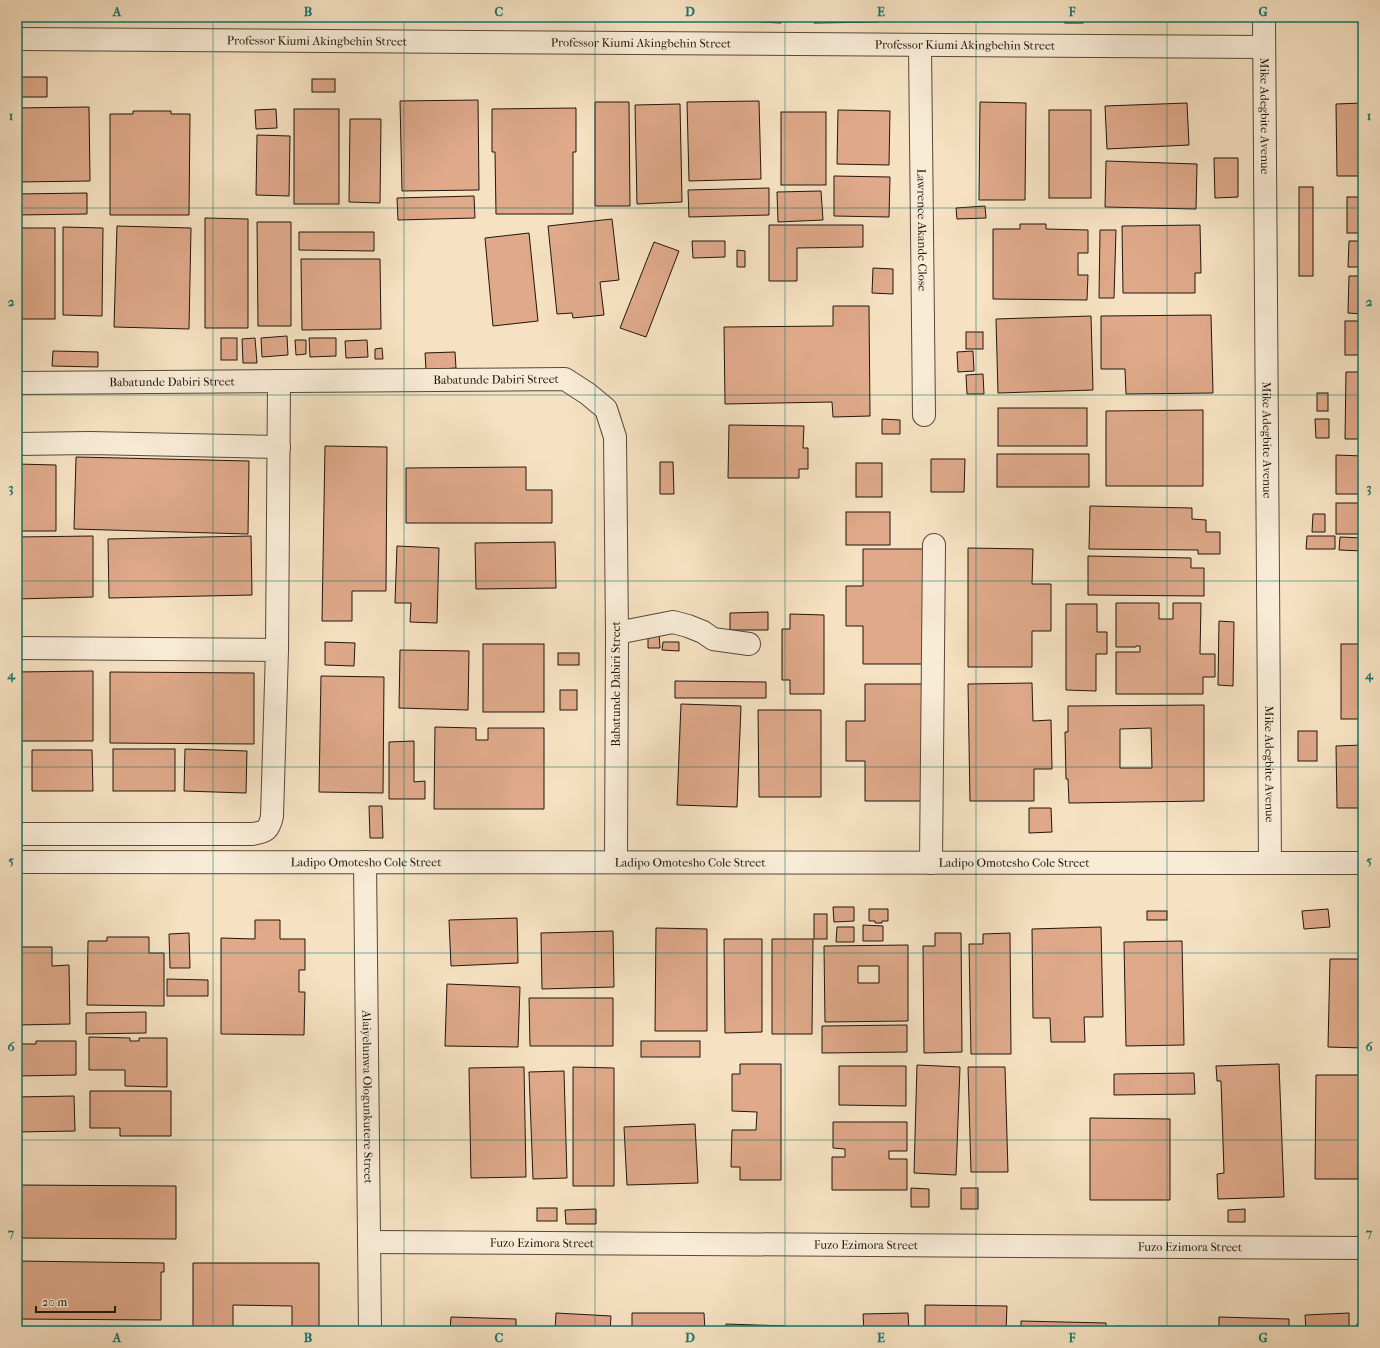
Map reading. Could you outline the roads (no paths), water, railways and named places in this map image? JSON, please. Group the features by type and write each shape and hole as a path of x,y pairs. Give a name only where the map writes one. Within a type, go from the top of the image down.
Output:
{"street":[{"name":"Mike Adegbite Avenue","path":"1264,17 1270,863"},
{"name":"Professor Kiumi Akingbehin Street","path":"17,39 1264,47"},
{"name":"Lawrence Akande Close","path":"920,45 924,415"},
{"name":"Babatunde Dabiri Street","path":"17,382 565,379 588,394 606,409 615,437 617,632 616,862"},
{"path":"17,834 252,834 264,832 270,825 272,816 277,650 278,381"},
{"path":"17,444 90,443 278,447"},
{"path":"931,863 934,546"},
{"path":"617,632 673,622 703,632 713,639 749,644"},
{"path":"17,648 277,650"},
{"name":"Ladipo Omotesho Cole Street","path":"17,862 1363,863"},
{"name":"Alaiyelunwa Ologunkutere Street","path":"365,862 370,1331"},
{"name":"Fuzo Ezimora Street","path":"369,1242 1363,1248"}]}
